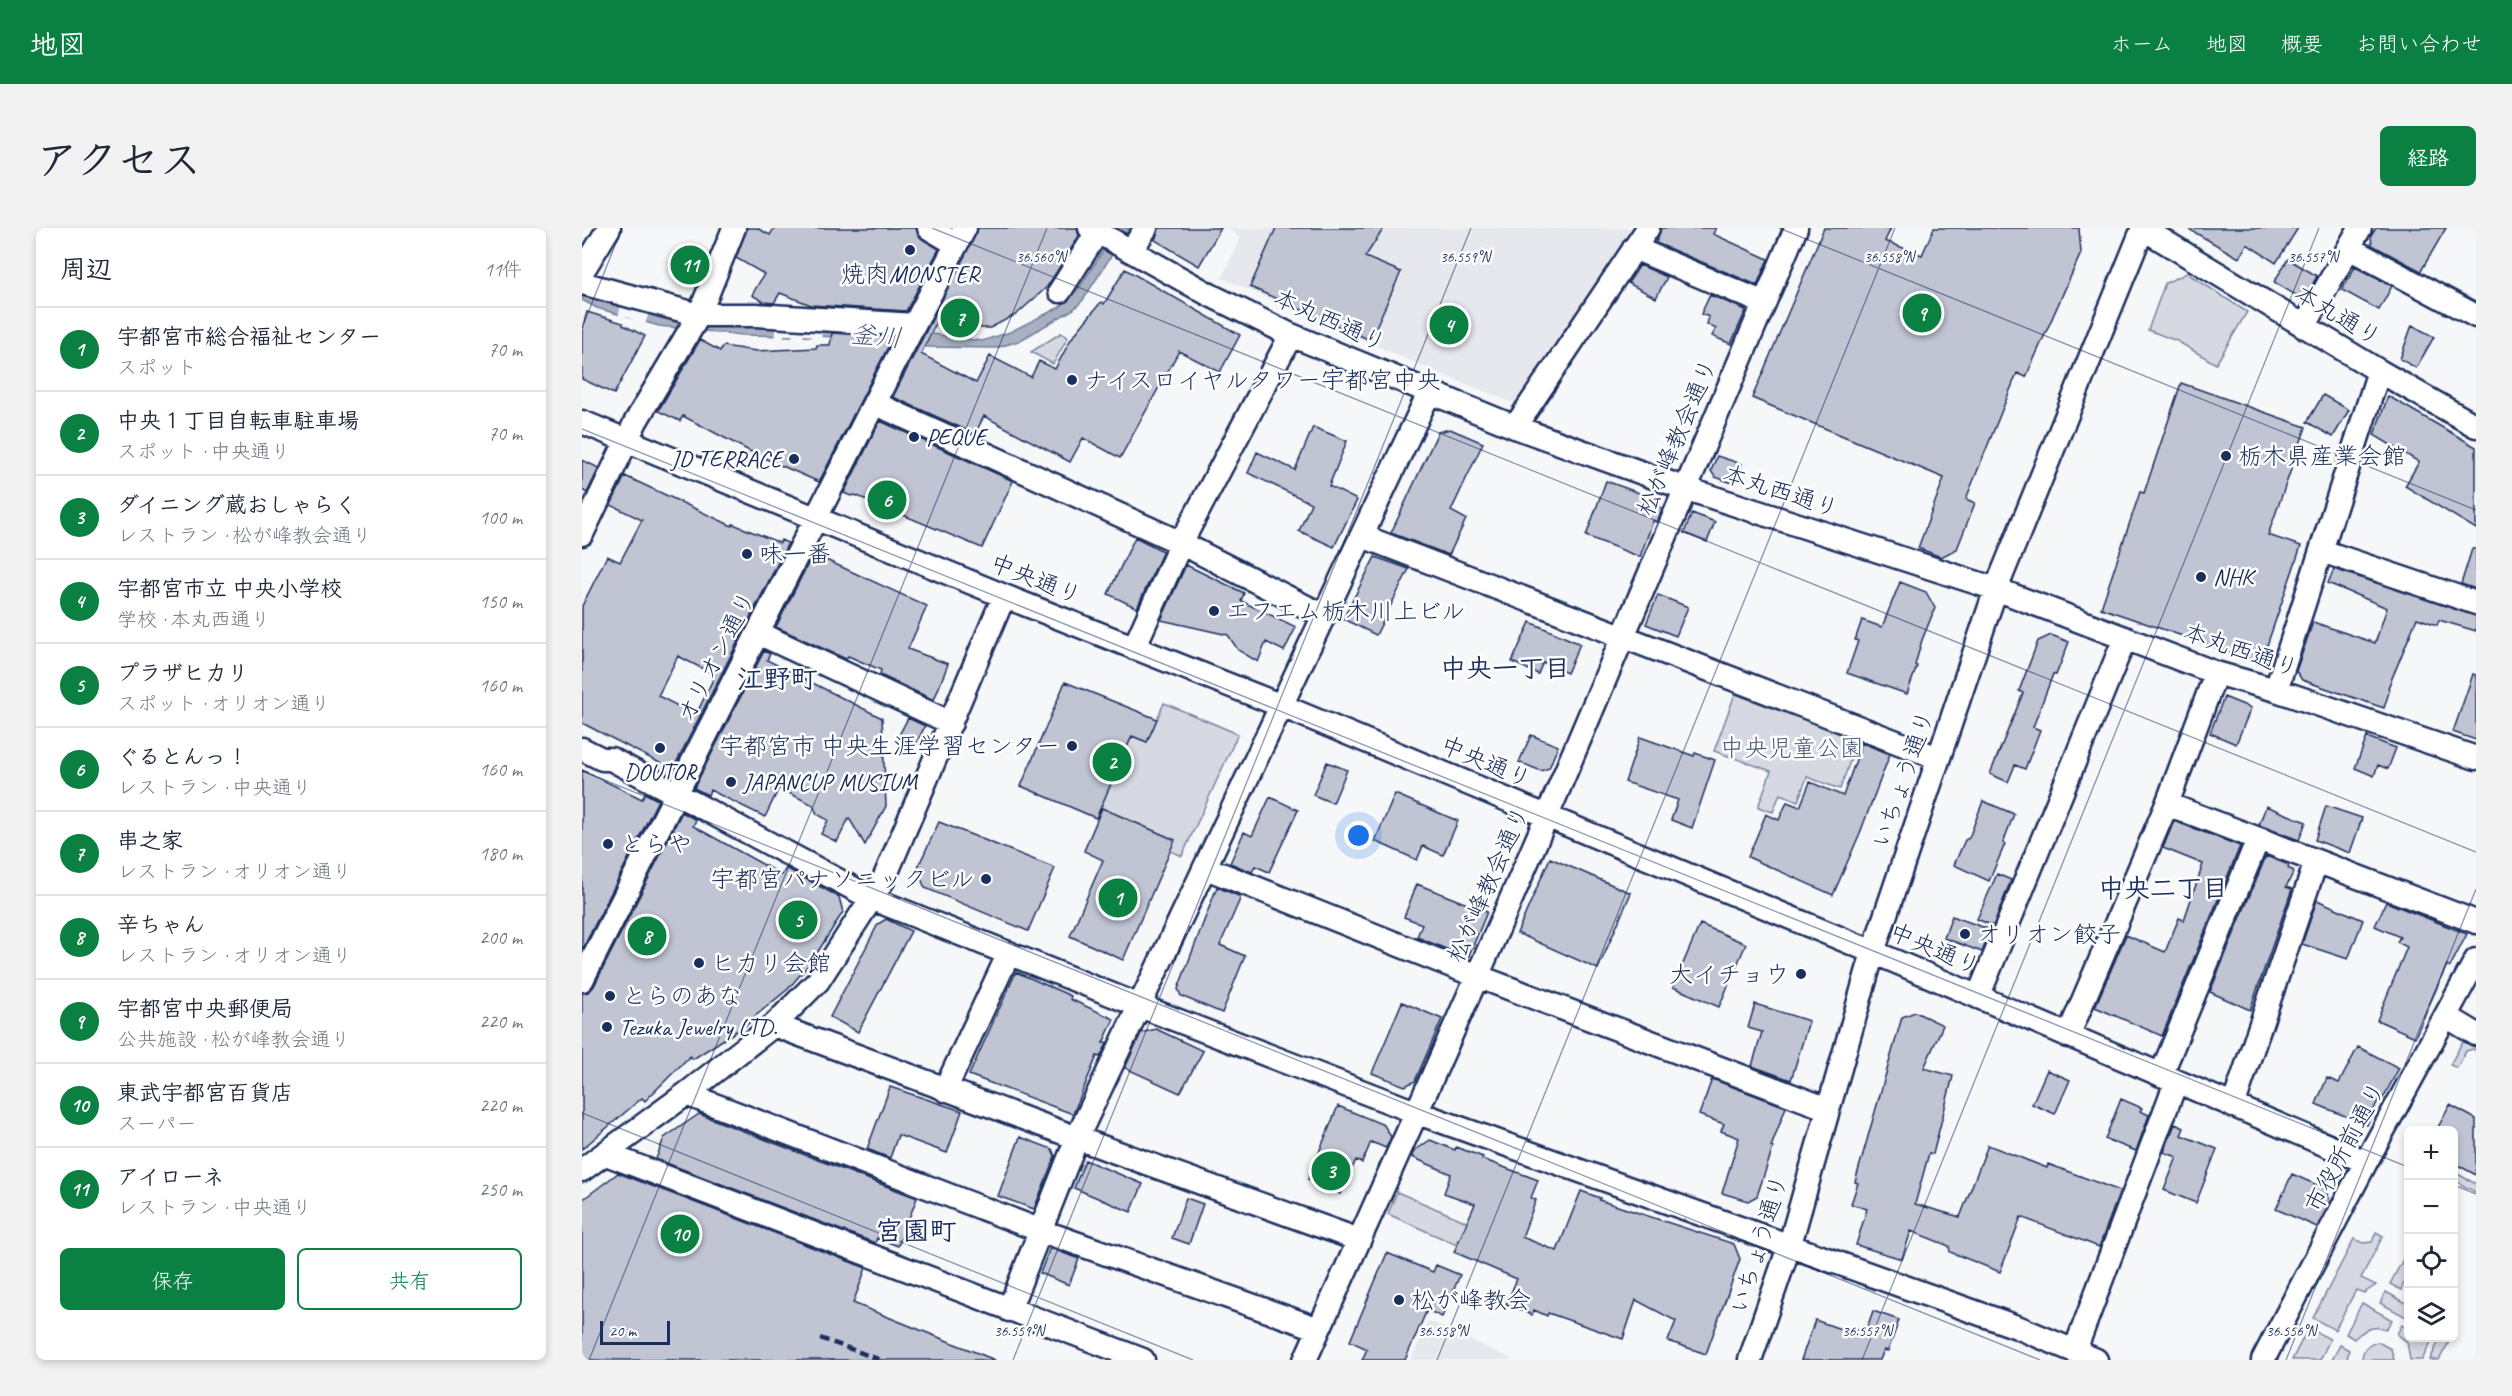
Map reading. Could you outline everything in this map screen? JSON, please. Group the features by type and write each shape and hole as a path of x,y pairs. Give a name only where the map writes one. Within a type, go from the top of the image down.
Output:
{"street":[{"path":"582,272 609,228"},
{"path":"582,534 627,440 697,317 734,228"},
{"path":"582,283 697,317 756,315 914,325 961,236 929,228"},
{"path":"1131,251 1146,228"},
{"path":"1515,427 1648,228"},
{"name":"松が峰教会通り","path":"1305,1360 1418,1113 1547,817 1684,488 1797,228"},
{"name":"本丸通り","path":"2143,228 2304,327 2476,426"},
{"name":"いちょう通り","path":"1750,1360 1790,1245 1873,952 1995,589 2143,228"},
{"path":"2304,327 2360,228"},
{"path":"1060,291 1095,230"},
{"name":"本丸西通り","path":"1095,230 1210,295 1291,335 1515,427 1684,488 1995,589 2216,673 2276,690 2476,758"},
{"path":"1634,248 1764,303"},
{"path":"2349,248 2476,316"},
{"name":"オリオン通り","path":"582,980 914,325"},
{"path":"1134,648 1181,543 1291,335"},
{"path":"2276,690 2379,371"},
{"path":"1009,1310 1077,1138 1429,393"},
{"path":"874,403 1181,543 1324,616"},
{"name":"中央通り","path":"582,422 1004,596 1282,706 1873,952 2366,1162"},
{"path":"1362,536 1938,758"},
{"path":"2322,551 2476,603"},
{"path":"582,1170 686,1094 774,1025 818,981 884,879 1004,596"},
{"path":"758,633 951,723"},
{"path":"1978,997 2125,638"},
{"path":"2068,1036 2167,804 2216,673"},
{"path":"582,749 602,759 611,759 873,899 1140,1006 1418,1113 2017,1327 2096,1360"},
{"path":"2167,804 2476,922"},
{"path":"2074,1350 2168,1078 2258,839"},
{"path":"2233,1106 2316,862"},
{"path":"1206,868 1477,976 1828,1109"},
{"path":"945,1090 1009,953"},
{"name":"市役所前通り","path":"2263,1360 2366,1162 2476,960"},
{"path":"2446,1016 2476,1034"},
{"path":"774,1025 945,1090 1359,1240"},
{"path":"686,1094 1039,1230 1320,1329"},
{"path":"606,1154 1143,1360"}],"shaded area":[{"path":"1226,228 1635,228 1518,405 1434,371 1222,278 1240,238"},
{"path":"1428,1321 1448,1329 1514,1360 1411,1360"}],"green space":[{"path":"2187,273 2247,312 2216,364 2177,341 2148,330 2165,283"},
{"path":"1061,333 1068,337 1053,364 1031,352"},
{"name":"中央児童公園","path":"1735,694 1858,739 1840,789 1807,777 1798,801 1780,794 1773,812 1758,807 1771,771 1714,751"},
{"path":"1164,703 1238,734 1182,856 1082,812 1132,736 1147,742"},
{"path":"2472,1040 2476,1042 2476,1051 2473,1049 2466,1051 2457,1068 2450,1065 2462,1043"},
{"path":"2458,1174 2476,1184 2476,1193 2458,1182"},
{"path":"1397,1192 1467,1222 1457,1245 1388,1214"},
{"path":"2376,1232 2383,1236 2361,1278 2376,1285 2364,1293 2356,1290 2335,1330 2313,1318 2354,1239 2363,1243 2372,1242"},
{"path":"2404,1258 2404,1282 2401,1290 2390,1284"},
{"path":"2386,1292 2404,1302 2404,1316 2380,1303"},
{"path":"2362,1303 2392,1320 2386,1329 2369,1329 2354,1339 2346,1334"},
{"path":"2402,1325 2404,1326 2404,1340 2397,1334"},
{"path":"2308,1328 2330,1339 2320,1360 2292,1360"},
{"path":"2378,1342 2391,1349 2394,1360 2362,1360 2366,1348"},
{"path":"2407,1342 2431,1342 2422,1360 2410,1360"},
{"path":"2438,1342 2449,1342 2439,1360 2430,1360"},
{"path":"2340,1345 2349,1350 2347,1360 2332,1360"}],"water":[{"name":"釜川","path":"1118,228 1129,228 1083,300 1074,309 1019,341 996,348 928,347 853,337 742,335 659,326 597,308 582,300 582,295 882,327 982,341 1010,332 1060,307 1079,288"}],"pier":[{"path":"622,302 650,308 645,325 627,317 626,319 618,317"},
{"path":"776,322 820,324 822,339 813,339 811,336 804,335 802,339 794,339 792,335 784,335 783,339 775,339"}],"building":[{"path":"747,228 757,228 770,235 774,228 916,228 922,239 939,249 906,311 811,305 780,293 774,303 764,302 752,295 764,274 736,258"},
{"path":"978,228 1077,228 1079,236 1047,287 1017,314 990,328 959,328 939,317 921,354 976,383 990,356 1031,377 1039,361 1055,369 1071,339 1101,302 1104,304 1125,269 1240,335 1220,372 1179,351 1120,458 1083,438 1070,462 984,416 975,434 893,397"},
{"path":"1159,228 1221,228 1199,266 1155,240"},
{"path":"1276,228 1384,228 1365,257 1401,272 1370,340 1250,287"},
{"path":"1661,228 1716,228 1713,234 1768,259 1757,285 1656,243"},
{"path":"1824,228 1891,228 1885,241 1922,255 1934,228 2079,228 2081,253 2026,377 2017,373 1966,499 1975,503 1957,549 1941,557 1918,548 1944,478 1752,398"},
{"path":"2187,228 2298,228 2276,263 2247,244 2239,258"},
{"path":"2376,228 2446,228 2421,271 2372,245 2371,236"},
{"path":"685,248 706,260 695,285 673,269"},
{"path":"2288,259 2317,276 2304,300 2274,282"},
{"path":"1640,265 1667,277 1656,298 1628,283"},
{"path":"2355,267 2392,286 2379,310 2342,290"},
{"path":"1710,295 1746,310 1731,344 1712,336 1716,329 1707,324 1709,317 1701,314"},
{"path":"587,312 623,323 645,336 614,394 582,379 582,329"},
{"path":"2412,325 2434,337 2416,368 2400,359"},
{"path":"832,333 893,337 819,482 757,455 683,416 680,421 658,411 700,340 720,351 723,346 757,351 816,348 817,345 830,345"},
{"path":"2181,383 2306,427 2268,535 2301,546 2261,663 2101,608 2140,492 2144,493"},
{"path":"2323,395 2349,410 2333,437 2307,422"},
{"path":"2388,396 2476,447 2476,529 2405,486 2419,462 2374,435"},
{"path":"880,421 1013,481 982,548 855,495 844,493"},
{"path":"1313,427 1347,441 1329,486 1357,500 1334,547 1299,531 1311,503 1248,473 1257,452 1295,470"},
{"path":"1450,429 1483,443 1451,511 1466,519 1449,555 1391,533 1438,432"},
{"path":"1717,456 1742,464 1735,484 1715,477 1711,471"},
{"path":"582,460 599,468 587,493 582,490"},
{"path":"625,476 732,526 733,524 780,543 781,540 788,543 670,775 657,768 660,763 582,723 582,606 607,556 620,562 642,520 611,505","holes":["678,656 715,675 696,715 658,696"]},
{"path":"1606,481 1656,499 1662,510 1657,522 1653,521 1640,557 1586,536"},
{"path":"1692,513 1715,522 1707,542 1684,533"},
{"path":"1135,537 1163,551 1137,608 1108,594"},
{"path":"2472,549 2476,549 2476,589 2461,584"},
{"path":"813,554 927,606 908,649 948,664 934,700 880,675 881,670 848,656 846,659 776,627"},
{"path":"1375,557 1409,569 1376,635 1343,619"},
{"name":"エフエム栃木川上ビル","path":"1186,565 1244,593 1241,601 1296,627 1284,651 1266,642 1258,662 1238,650 1228,635 1161,620"},
{"path":"2334,569 2476,616 2476,631 2439,620 2437,625 2417,618 2388,688 2390,689 2384,708 2302,680 2296,671 2313,622 2375,643 2387,608 2328,583"},
{"path":"1900,582 1926,592 1935,608 1922,640 1915,665 1917,666 1907,694 1847,673 1858,641 1855,640 1862,620 1882,627"},
{"path":"1658,595 1688,607 1676,636 1646,624"},
{"path":"1530,622 1580,644 1567,673 1543,662 1538,674 1512,662"},
{"path":"2051,635 2069,642 2056,675 2053,674 2033,727 2040,730 2025,769 2015,765 2008,782 1990,774 2023,693 2019,691 2038,641"},
{"path":"764,651 770,654 767,660 882,718 886,806 865,845 849,818 837,842 821,834 828,820 817,814 813,805 779,788 765,817 710,790 708,795 694,788"},
{"path":"2473,674 2476,675 2476,740 2453,732"},
{"name":"宇都宮市 中央生涯学習センター","path":"1065,682 1157,719 1147,742 1132,736 1096,818 1021,786"},
{"path":"2224,697 2251,708 2236,744 2210,733"},
{"path":"908,718 925,726 913,750 896,741"},
{"path":"1531,735 1558,746 1549,768 1541,771 1519,762"},
{"path":"1640,737 1694,756 1695,753 1715,760 1692,828 1671,820 1678,800 1625,782"},
{"path":"2367,737 2396,748 2388,769 2378,765 2374,776 2355,768"},
{"path":"1862,743 1890,754 1833,895 1748,857 1766,814 1779,820 1787,802 1800,807 1810,782 1843,796"},
{"path":"1327,762 1347,770 1333,803 1313,795"},
{"path":"582,770 642,799 645,793 658,800 582,950"},
{"path":"1395,794 1458,821 1443,855 1423,846 1417,860 1375,841"},
{"path":"1270,797 1298,810 1269,872 1255,866 1252,872 1230,863 1244,832 1252,836"},
{"path":"1983,801 2014,814 2003,843 2005,844 1989,881 1954,865 1965,840 1969,838"},
{"path":"2266,806 2306,822 2299,840 2259,825"},
{"path":"2326,806 2362,818 2350,853 2315,840"},
{"path":"1102,808 1175,840 1123,960 1070,936 1103,860 1084,851"},
{"path":"682,812 696,820 693,826 782,875 786,868 839,897 843,912 812,961 788,989 749,1023 693,1059 690,1056 645,1101 642,1098 582,1149 582,993 589,992 594,986"},
{"path":"2174,821 2240,846 2162,1036 2095,1007 2126,935 2165,952 2179,918 2184,920 2203,864 2163,848"},
{"name":"宇都宮パナソニックビル","path":"939,822 1055,868 1028,931 925,888 917,869"},
{"path":"2266,856 2289,865 2288,868 2294,871 2286,887 2292,889 2250,1010 2210,992"},
{"path":"1550,858 1631,893 1598,969 1517,933"},
{"path":"1997,874 2011,880 1993,926 1977,919"},
{"path":"1417,884 1487,912 1468,958 1417,937 1422,924 1404,917"},
{"path":"1217,887 1241,897 1220,945 1245,956 1222,1013 1181,996 1178,989"},
{"path":"2317,900 2363,920 2348,959 2302,944"},
{"path":"2386,902 2467,934 2450,967 2447,965 2415,1037 2377,1020 2407,947 2397,942 2400,937 2375,926"},
{"path":"1952,916 1991,930 1982,952 1944,938"},
{"path":"886,919 911,931 858,1032 830,1017 878,924"},
{"path":"1700,924 1746,944 1719,1007 1673,987"},
{"path":"1016,972 1071,996 1070,999 1114,1019 1103,1043 1108,1042 1100,1057 1097,1056 1073,1114 969,1075"},
{"path":"1402,1002 1442,1019 1415,1081 1405,1086 1372,1073"},
{"path":"1755,1004 1809,1021 1791,1080 1752,1066 1762,1032 1748,1028"},
{"path":"1915,1012 1943,1025 1924,1068 1953,1076 1933,1154 1929,1153 1915,1204 1960,1217 1988,1145 2047,1168 2048,1164 2120,1191 2099,1247 2021,1217 2000,1272 1950,1252 1949,1246 1911,1231 1902,1259 1856,1245 1867,1209 1851,1204 1858,1183 1855,1182 1902,1017"},
{"path":"1156,1029 1203,1051 1180,1093 1125,1068 1141,1033"},
{"path":"2358,1047 2399,1068 2382,1100 2379,1098 2367,1125 2316,1104 2327,1078 2339,1083"},
{"path":"2047,1070 2070,1080 2055,1114 2032,1104"},
{"path":"1712,1079 1786,1107 1771,1147 1773,1148 1757,1196 1748,1201 1722,1193 1739,1138 1721,1131 1724,1124 1699,1115"},
{"path":"890,1087 962,1111 947,1153 898,1135 890,1158 867,1149"},
{"path":"2121,1099 2142,1108 2140,1111 2149,1115 2136,1151 2105,1139"},
{"path":"2450,1105 2476,1119 2476,1175 2458,1165 2458,1126 2439,1126"},
{"path":"1338,1106 1384,1125 1391,1137 1386,1148 1371,1142 1362,1163 1356,1160 1340,1194 1308,1179"},
{"path":"699,1114 917,1198 898,1246 877,1238 875,1243 656,1159 664,1138"},
{"path":"2175,1124 2184,1128 2181,1135 2217,1149 2196,1203 2164,1190 2177,1157 2164,1152"},
{"path":"1020,1137 1052,1149 1055,1156 1034,1209 998,1196"},
{"path":"1430,1140 1455,1150 1456,1147 1483,1157 1482,1159 1538,1180 1531,1198 1536,1200 1522,1237 1557,1251 1581,1191 1600,1198 1599,1200 1734,1244 1740,1259 1706,1354 1668,1341 1676,1321 1636,1300 1623,1339 1548,1313 1547,1316 1534,1310 1532,1315 1506,1304 1517,1279 1454,1252 1475,1204 1444,1193 1451,1174 1412,1157 1414,1151"},
{"path":"1085,1160 1143,1184 1131,1212 1074,1188"},
{"path":"618,1173 866,1268 853,1303 995,1360 582,1360 582,1200"},
{"path":"2292,1174 2326,1189 2330,1202 2317,1227 2276,1209"},
{"path":"1186,1198 1203,1204 1189,1244 1172,1238"},
{"path":"1050,1248 1079,1259 1069,1285 1040,1273"},
{"name":"松が峰教会","path":"1387,1253 1433,1272 1436,1265 1460,1275 1442,1317 1427,1310 1405,1360 1362,1360 1367,1349 1350,1341"},
{"path":"1873,1311 1899,1320 1888,1351 1884,1350 1880,1360 1801,1360 1815,1320 1852,1333 1853,1328 1865,1333"}],"railway":[{"path":"820,1338 881,1360"}],"place":[{"name":"焼肉MONSTER","path":"910,250"},
{"name":"アイローネ","path":"690,265"},
{"name":"宇都宮中央郵便局","path":"1922,313"},
{"name":"串之家","path":"960,318"},
{"name":"宇都宮市立 中央小学校","path":"1449,325"},
{"name":"ナイスロイヤルタワー宇都宮中央","path":"1072,380"},
{"name":"PEQUE","path":"914,437"},
{"name":"栃木県産業会館","path":"2226,456"},
{"name":"JD TERRACE","path":"794,459"},
{"name":"ぐるとんっ！","path":"887,500"},
{"name":"味一番","path":"747,554"},
{"name":"NHK","path":"2201,577"},
{"name":"エフエム栃木川上ビル","path":"1214,611"},
{"name":"宇都宮市 中央生涯学習センター","path":"1072,746"},
{"name":"DOUTOR","path":"660,748"},
{"name":"中央１丁目自転車駐車場","path":"1112,762"},
{"name":"JAPANCUP MUSIUM","path":"731,782"},
{"name":"とらや","path":"608,844"},
{"name":"宇都宮パナソニックビル","path":"986,879"},
{"name":"宇都宮市総合福祉センター","path":"1118,898"},
{"name":"プラザヒカリ","path":"798,920"},
{"name":"オリオン餃子","path":"1965,934"},
{"name":"辛ちゃん","path":"647,936"},
{"name":"ヒカリ会館","path":"699,963"},
{"name":"大イチョウ","path":"1801,974"},
{"name":"とらのあな","path":"610,996"},
{"name":"Tezuka Jewelry LTD.","path":"607,1027"},
{"name":"ダイニング蔵おしゃらく","path":"1331,1171"},
{"name":"東武宇都宮百貨店","path":"680,1234"},
{"name":"松が峰教会","path":"1399,1300"}],"district":[{"name":"中央一丁目","path":"1505,668"},
{"name":"江野町","path":"777,679"},
{"name":"中央二丁目","path":"2163,888"},
{"name":"宮園町","path":"916,1231"}]}
